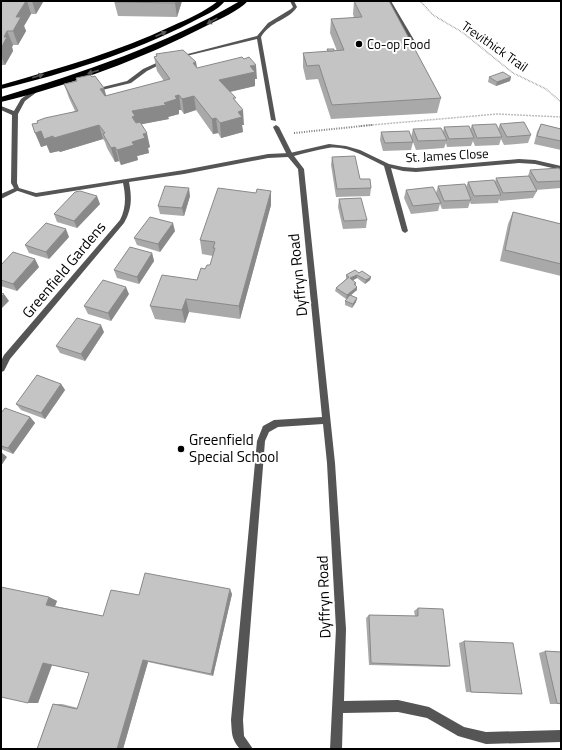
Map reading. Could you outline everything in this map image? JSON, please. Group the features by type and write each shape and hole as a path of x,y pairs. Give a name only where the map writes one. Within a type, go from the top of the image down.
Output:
{"highway":[{"path":"1,87 128,48 163,34 204,13 222,1"},
{"path":"1,100 100,70 157,48 192,32 245,1"}],"street":[{"path":"274,120 259,37 261,32 268,26 293,10 295,7 292,1"},
{"path":"389,1 415,45"},
{"path":"102,88 130,85 154,65 166,61 259,37"},
{"path":"17,189 14,183 15,114 23,100 39,89"},
{"path":"1,108 15,114"},
{"name":"Dyffryn Road","path":"276,127 290,155 301,169 331,463 341,629 336,749"},
{"name":"St. James Close","path":"290,155 329,146 344,147 358,151 388,165 403,169 416,170 519,161 535,162 561,168"},
{"path":"1,197 17,189 36,195 46,195 268,156 290,155"},
{"path":"388,165 405,231"},
{"name":"Greenfield Gardens","path":"1,369 7,357 122,221 128,212 129,204 126,182"},
{"path":"247,749 238,738 237,720 261,441 266,429 277,423 326,420"},
{"path":"337,707 398,706 429,713 462,732 486,738 561,736"}],"path":[{"name":"Trevithick Trail","path":"420,1 432,14 462,32 513,73 546,89 561,102"},
{"path":"280,136 311,130 497,114 561,117"}],"building":[{"path":"1,1 26,1 16,17 21,17 13,31 7,31 4,37 7,37 1,48"},
{"path":"176,1 175,3 115,2"},
{"path":"354,1 389,1 441,98 332,105 319,65 307,66 303,53 344,50 331,19 362,17"},
{"path":"327,49 334,49 334,51 328,51"},
{"path":"183,50 196,62 193,63 197,68 242,57 244,59 249,57 256,65 250,66 255,72 219,80 236,98 233,98 243,110 238,112 242,117 220,123 216,118 212,119 194,96 182,99 179,95 175,96 177,99 164,103 166,105 132,111 135,116 132,117 136,123 140,122 147,133 143,134 145,138 132,142 134,145 117,150 115,147 111,148 103,134 105,133 99,125 54,138 53,136 44,139 41,131 35,133 32,124 38,123 37,121 78,111 64,84 77,81 76,78 90,75 92,77 95,76 104,88 100,89 105,96 170,79 154,57 157,56 156,54"},
{"path":"503,72 511,77 497,82 489,77"},
{"path":"524,122 531,135 507,137 500,124"},
{"path":"496,124 502,137 477,138 472,125"},
{"path":"541,124 561,129 561,141 537,136"},
{"path":"469,126 474,138 449,139 444,127"},
{"path":"441,128 447,140 418,141 413,129"},
{"path":"409,131 413,142 385,143 381,132"},
{"path":"355,156 360,179 370,179 371,188 337,189 332,157"},
{"path":"559,168 561,171 561,181 537,182 530,170"},
{"path":"529,176 537,191 503,193 496,178"},
{"path":"494,180 501,195 474,196 468,182"},
{"path":"465,184 471,200 444,201 438,186"},
{"path":"165,186 189,188 182,208 158,206"},
{"path":"433,187 441,203 413,206 406,190"},
{"path":"218,188 256,193 257,189 271,191 239,306 186,299 182,310 150,306 162,275 197,280 201,268 205,269 207,265 210,265 215,248 213,248 215,242 200,240"},
{"path":"80,191 97,196 74,221 54,214 75,192"},
{"path":"361,198 367,220 344,221 339,199"},
{"path":"513,212 561,224 561,264 505,250"},
{"path":"150,217 173,223 158,244 134,238"},
{"path":"46,223 66,229 46,252 25,245"},
{"path":"130,247 152,253 137,277 114,270"},
{"path":"13,252 35,259 13,284 1,280 1,265"},
{"path":"355,270 359,273 362,271 371,277 366,280 357,275 350,278 356,283 354,284 357,287 347,295 336,288 349,277 346,275"},
{"path":"103,280 126,287 108,313 84,306"},
{"path":"350,295 357,298 353,304 345,301"},
{"path":"77,318 101,325 81,354 56,346"},
{"path":"37,375 61,384 41,413 16,404"},
{"path":"5,408 30,417 8,448 1,446 1,413"},
{"path":"145,573 230,589 211,674 143,660 117,749 37,749 53,704 77,709 89,673 43,663 28,703 1,697 1,587 49,597 46,605 103,616 111,590 139,595"},
{"path":"418,608 443,609 450,666 371,663 369,615 418,616"},
{"path":"464,641 513,643 522,694 471,692"},
{"path":"545,651 561,652 561,704 557,703"}],"place":[{"name":"Co-op Food","path":"359,44"},
{"name":"Greenfield Special School","path":"181,449"}]}
